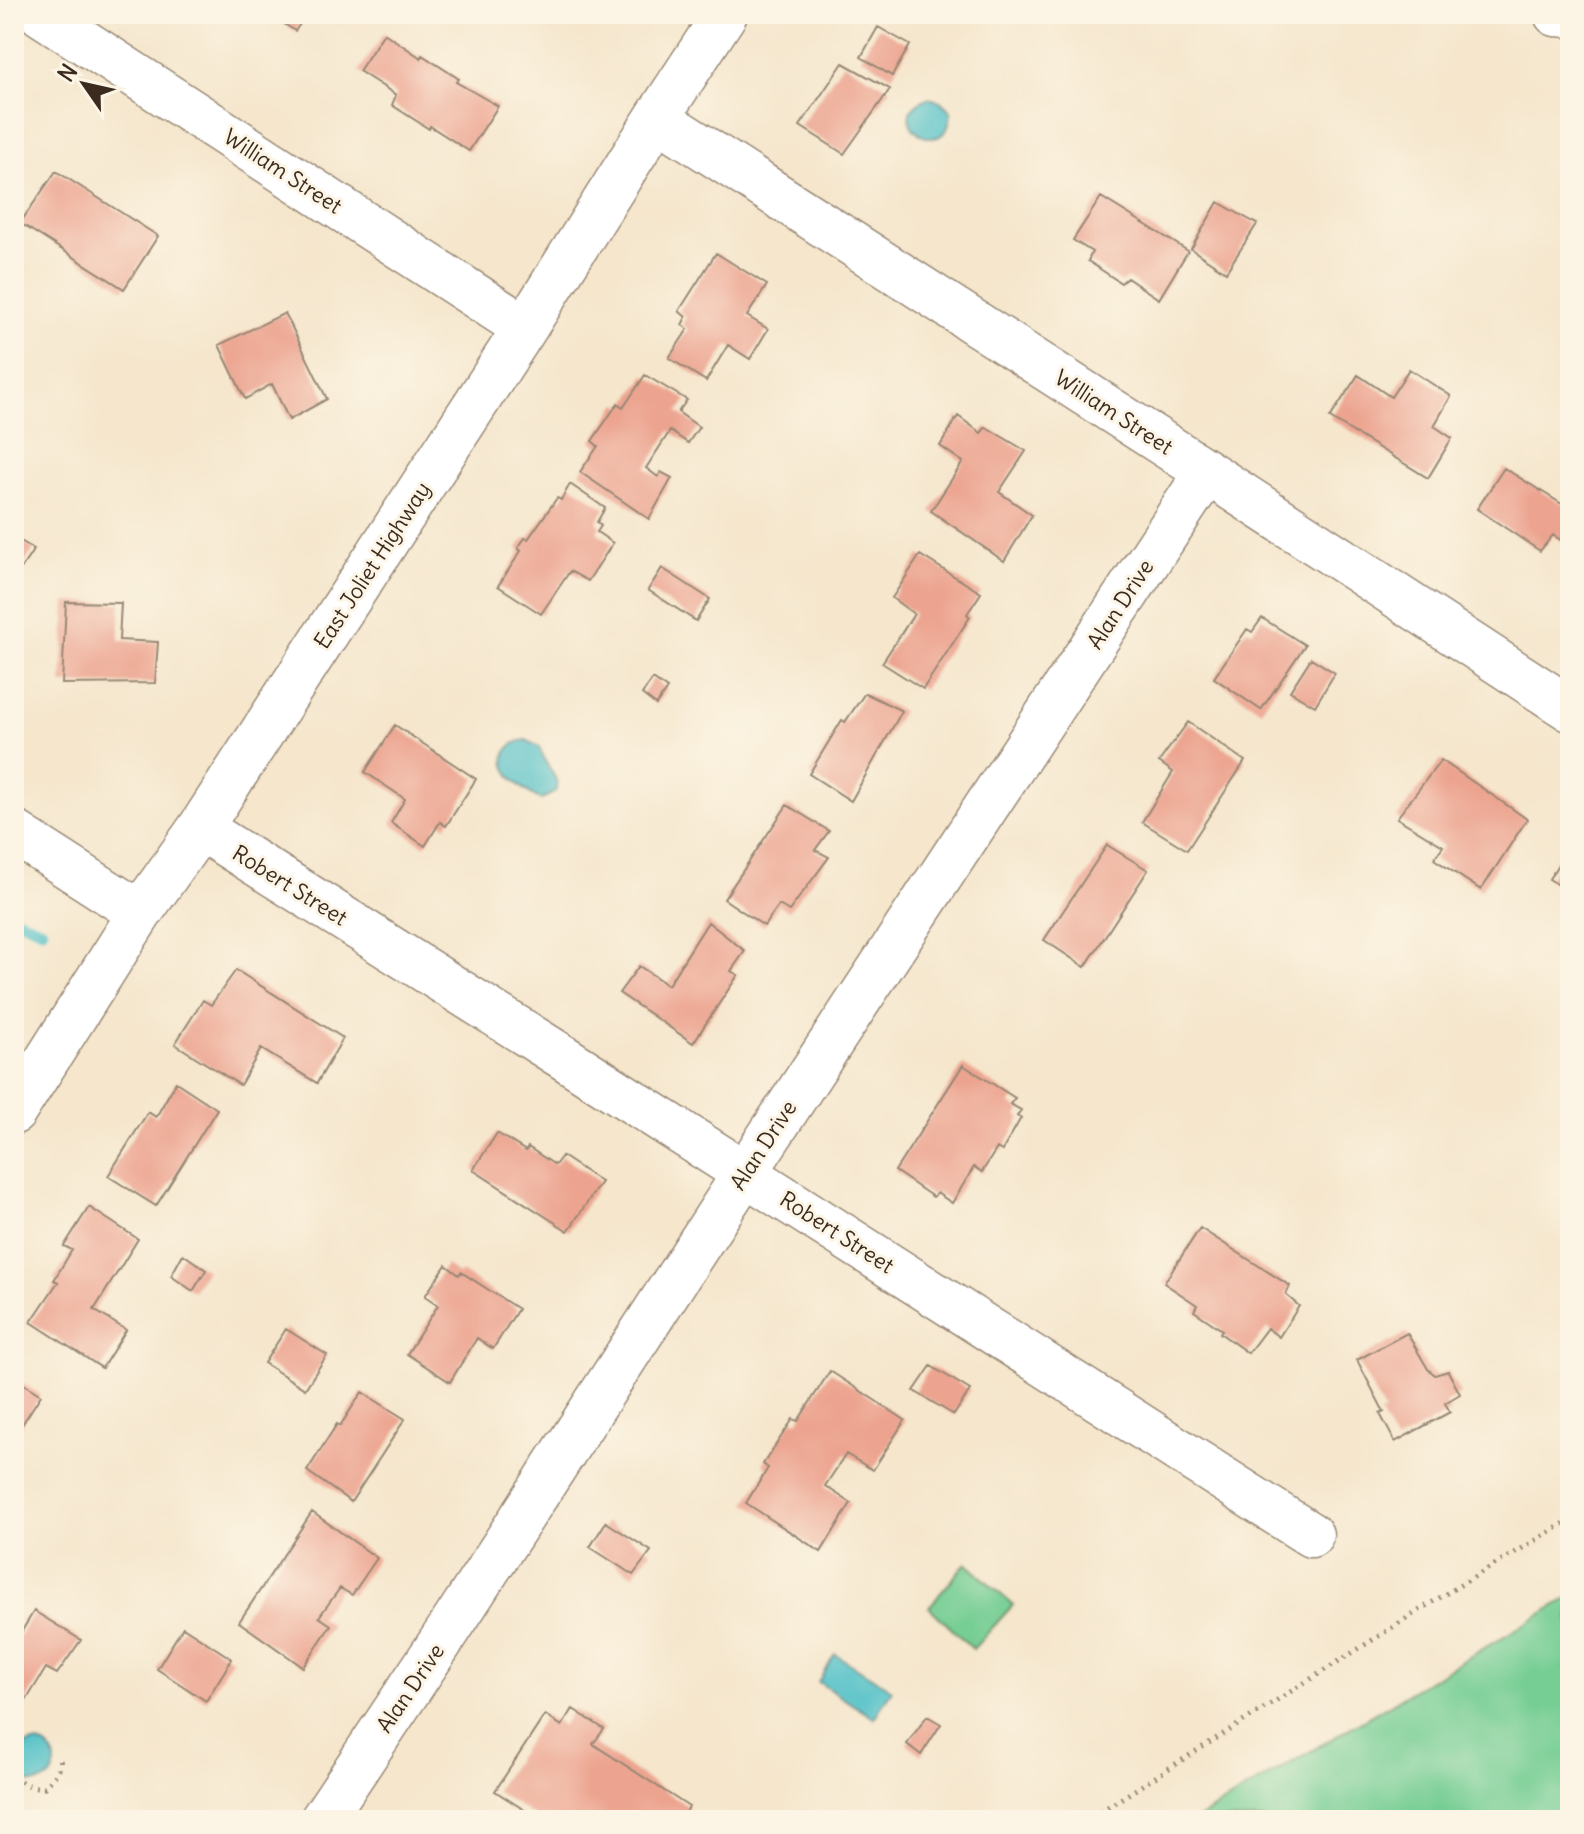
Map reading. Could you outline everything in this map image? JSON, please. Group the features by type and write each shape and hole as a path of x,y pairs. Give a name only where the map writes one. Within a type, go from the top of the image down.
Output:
{"street":[{"name":"William Street","path":"41,14 525,328"},
{"name":"East Joliet Highway","path":"14,1112 140,913 200,828 525,328 725,14"},
{"path":"1556,14 1570,15"},
{"name":"William Street","path":"657,118 1570,709"},
{"name":"Alan Drive","path":"322,1820 1207,472"},
{"name":"Robert Street","path":"200,828 1311,1535"},
{"path":"14,832 140,913"}],"path":[{"path":"1087,1820 1447,1593 1570,1520"},
{"path":"14,1776 35,1788 45,1787 61,1765 60,1758"}],"green space":[{"path":"966,1563 1013,1605 973,1649 929,1607"},
{"path":"1570,1597 1570,1820 1195,1820"}],"water":[{"path":"928,98 940,101 951,111 947,128 939,136 929,138 919,134 909,117 914,107"},
{"path":"526,740 539,747 557,782 555,791 540,799 519,785 505,764 508,749"},
{"path":"835,1654 892,1690 874,1718 818,1682"},
{"path":"35,1743 49,1749 55,1763 49,1777 35,1783 21,1777 15,1763 21,1749"}],"building":[{"path":"269,14 307,14 295,31"},
{"path":"878,27 910,45 892,76 861,57"},
{"path":"384,33 459,79 456,82 498,106 469,151 392,105 396,95 359,71"},
{"path":"843,63 890,89 844,154 800,126"},
{"path":"56,171 158,236 124,289 20,223"},
{"path":"1101,197 1188,251 1159,299 1127,278 1121,283 1088,261 1092,252 1073,240"},
{"path":"1218,202 1257,224 1226,272 1191,249"},
{"path":"716,253 767,285 747,316 768,329 750,359 728,345 706,381 669,358 688,329 682,325 686,317 679,311"},
{"path":"285,313 327,399 289,420 272,384 245,399 219,345"},
{"path":"1409,369 1451,396 1434,426 1452,438 1428,478 1330,418 1358,375 1391,397"},
{"path":"645,375 687,400 678,412 699,427 688,443 670,431 646,468 658,477 661,472 672,478 649,519 580,472 598,446 592,441 618,403 623,408"},
{"path":"958,416 981,433 986,427 1026,451 999,492 1032,515 1004,561 931,511 963,462 940,446"},
{"path":"1504,468 1562,504 1570,494 1570,546 1553,535 1540,551 1477,509"},
{"path":"570,484 605,508 597,522 601,526 597,532 613,543 588,581 570,571 541,614 498,586 521,551 518,548 525,538 528,539 557,498 561,500"},
{"path":"14,537 34,549 14,579"},
{"path":"920,555 981,593 967,614 970,617 923,689 882,663 914,614 892,598"},
{"path":"662,568 710,599 696,621 648,590"},
{"path":"66,602 121,603 119,640 158,642 155,683 62,684"},
{"path":"1262,618 1305,645 1261,710 1214,678 1247,629 1252,632"},
{"path":"1311,658 1335,673 1315,706 1290,691"},
{"path":"653,679 667,689 656,705 642,694"},
{"path":"865,693 902,711 851,801 809,774 842,720 845,722"},
{"path":"1188,722 1245,761 1187,850 1142,822 1173,772 1159,762"},
{"path":"395,725 476,779 446,826 440,822 425,846 391,823 405,799 365,772"},
{"path":"1441,760 1527,819 1481,890 1434,859 1443,846 1397,818"},
{"path":"787,805 829,831 815,850 829,857 789,911 779,905 764,926 724,899"},
{"path":"1107,845 1148,870 1085,967 1044,940"},
{"path":"1570,845 1570,892 1549,879"},
{"path":"708,922 745,951 731,971 738,975 693,1043 619,993 639,966 668,985"},
{"path":"236,970 343,1038 317,1083 261,1049 240,1085 175,1044 203,1000 211,1005"},
{"path":"963,1065 1015,1098 1010,1104 1021,1110 1017,1116 1021,1118 1002,1151 997,1148 982,1172 974,1167 952,1203 937,1193 933,1197 895,1171"},
{"path":"176,1082 217,1109 156,1206 108,1176 148,1112 156,1117"},
{"path":"497,1133 526,1151 528,1147 555,1165 562,1156 601,1182 568,1231 473,1170"},
{"path":"89,1207 138,1239 94,1310 126,1330 102,1368 31,1322 58,1282 54,1280 72,1250 64,1246"},
{"path":"1200,1228 1290,1286 1286,1295 1299,1306 1279,1337 1267,1328 1248,1353 1194,1311 1197,1305 1164,1283"},
{"path":"183,1254 206,1270 193,1291 171,1276"},
{"path":"446,1265 518,1309 493,1349 477,1338 450,1382 407,1354 438,1305 425,1296"},
{"path":"286,1329 327,1355 305,1389 264,1363"},
{"path":"1407,1333 1428,1369 1435,1375 1448,1371 1460,1394 1445,1403 1450,1412 1395,1442 1380,1414 1384,1412 1357,1360"},
{"path":"931,1366 970,1390 954,1415 914,1391"},
{"path":"830,1371 905,1420 873,1470 846,1454 825,1486 851,1503 821,1552 746,1503 768,1468 763,1464 793,1419 798,1421"},
{"path":"14,1378 41,1395 16,1434 14,1433"},
{"path":"362,1392 405,1419 351,1502 307,1471"},
{"path":"312,1512 377,1558 352,1595 340,1588 319,1617 331,1625 303,1667 239,1622"},
{"path":"606,1522 651,1551 633,1575 590,1547"},
{"path":"34,1611 81,1640 57,1674 46,1668 24,1704 14,1698 14,1644"},
{"path":"183,1627 232,1659 206,1701 157,1669"},
{"path":"573,1709 604,1729 593,1744 689,1807 681,1820 540,1820 495,1791 545,1715 562,1726"},
{"path":"927,1716 941,1724 921,1755 907,1744"}],"waterway":[{"path":"14,918 42,930"}]}
